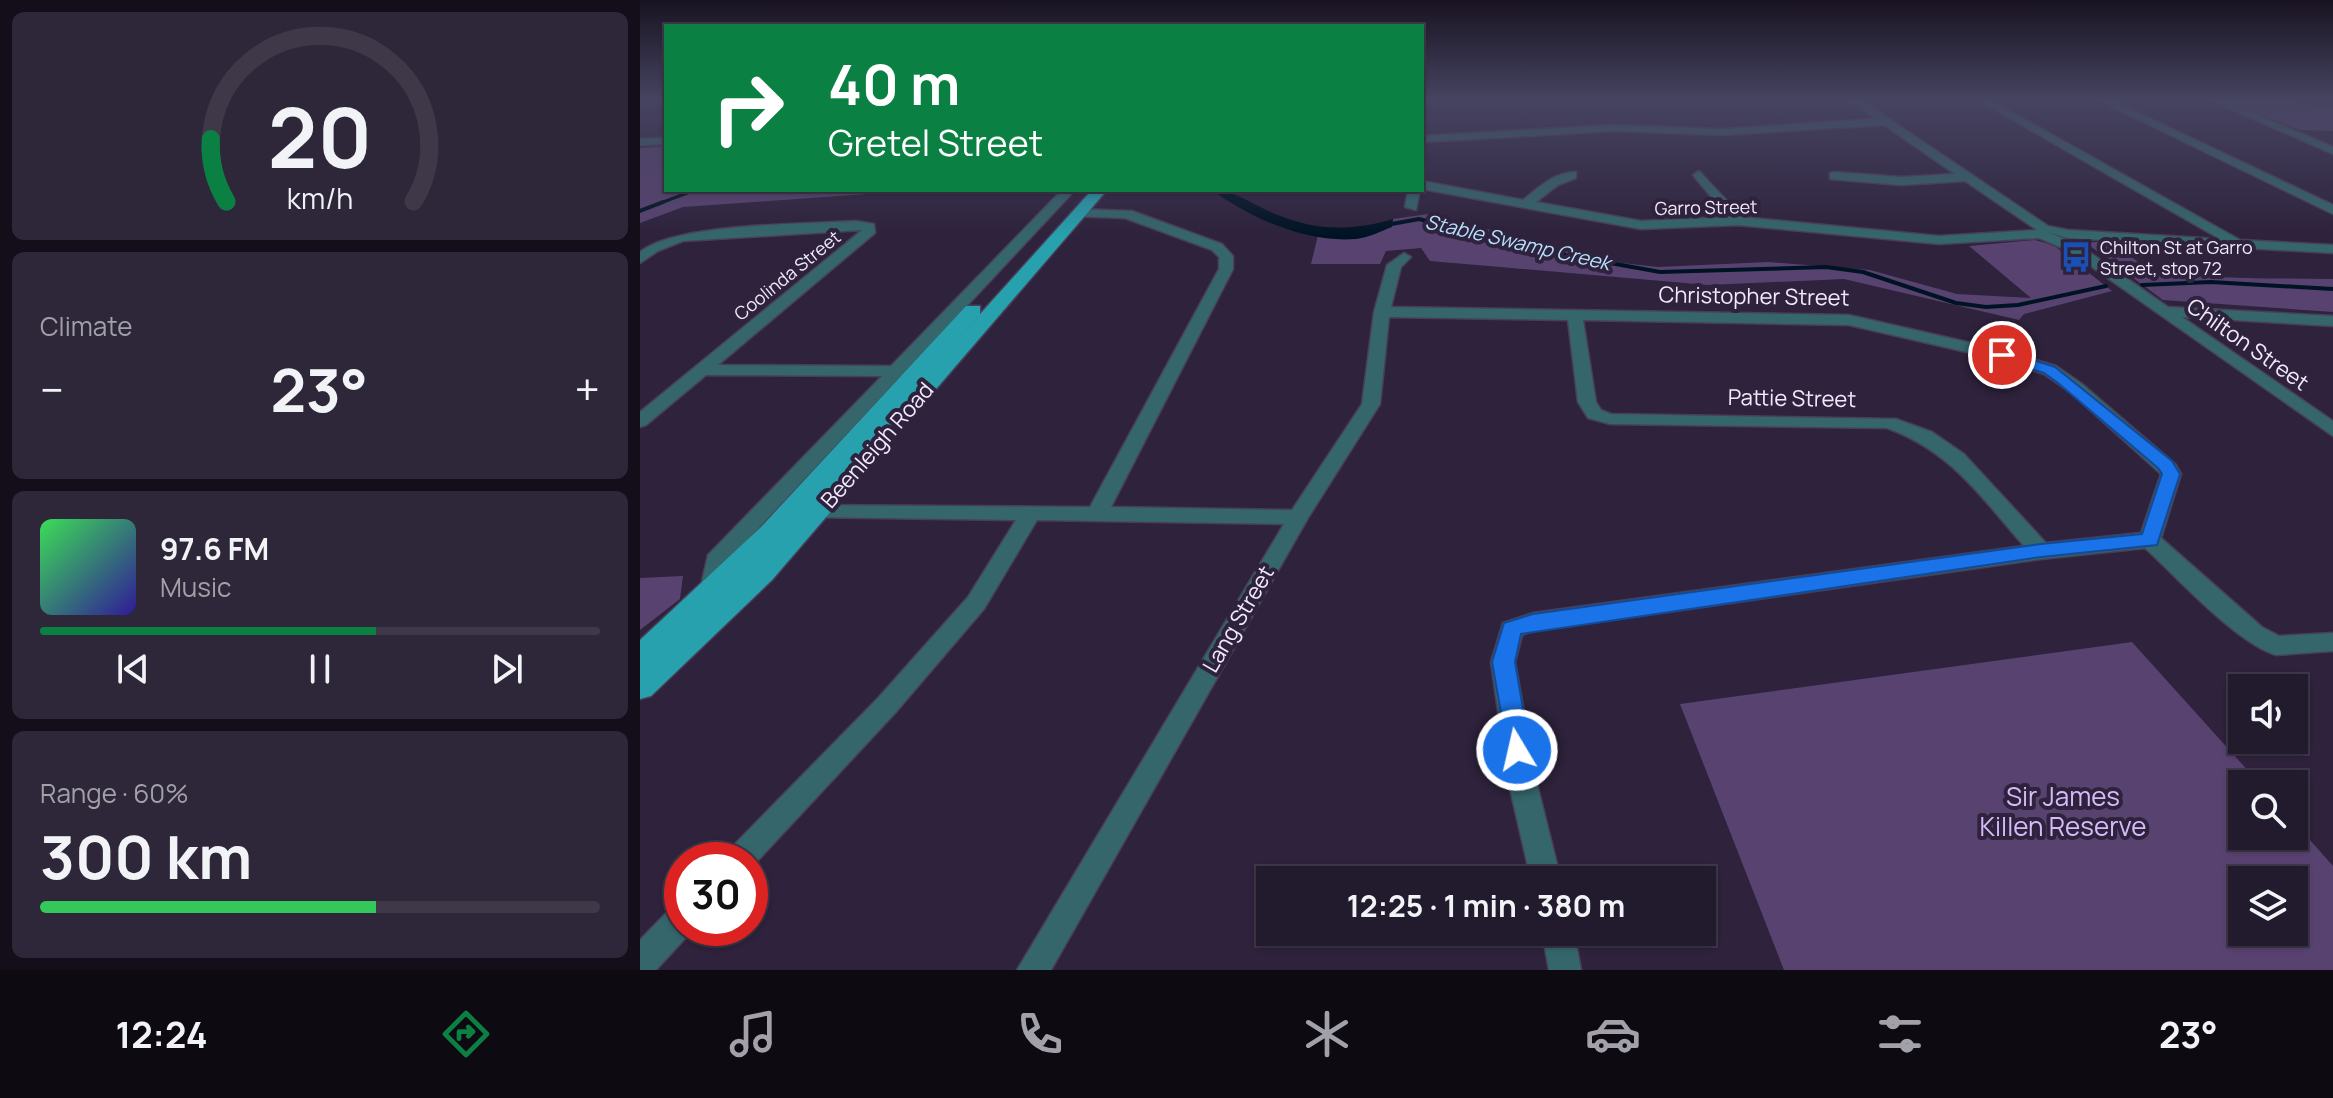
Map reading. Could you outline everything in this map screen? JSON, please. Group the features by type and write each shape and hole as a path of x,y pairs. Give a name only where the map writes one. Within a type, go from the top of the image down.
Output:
{"main road":[{"name":"Beenleigh Road","path":"640,657 710,594 793,510 918,371 1080,201"},
{"name":"Beenleigh Road","path":"640,687 763,573 820,510 918,371"}],"street":[{"path":"1921,145 2042,232 2063,237 2236,242 2333,249"},
{"path":"2064,145 2236,242"},
{"path":"2197,145 2333,210"},
{"path":"1528,202 1554,182 1572,175"},
{"path":"1699,175 1738,221"},
{"path":"1834,176 1901,181 1968,177"},
{"name":"Garro Street","path":"1424,185 1654,227 1738,221 1939,240 2042,232"},
{"name":"Beenleigh Road","path":"710,594 716,560 918,371 1067,192"},
{"path":"1411,207 1414,192"},
{"path":"2307,198 2333,199"},
{"path":"1080,201 1127,214 1217,247 1226,256 1226,269 1097,514"},
{"name":"Coolinda Street","path":"640,259 665,242 681,237 856,225 869,227 870,230 640,421"},
{"name":"Chilton Street","path":"2063,237 2161,311 2333,430"},
{"name":"Lang Street","path":"1033,970 1298,517 1371,404 1382,312 1394,265 1404,257"},
{"path":"2161,311 2333,321"},
{"name":"Christopher Street","path":"1382,312 1849,320 2002,355 2050,370 2076,388 2166,465 2171,474 2150,540"},
{"name":"Pattie Street","path":"1575,317 1587,402 1594,414 1610,419 1889,423 1925,436 1957,458 2041,551"},
{"path":"703,370 918,371"},
{"path":"793,510 1298,517"},
{"path":"756,842 887,705 976,603 1031,513"},
{"path":"1543,866 1522,780 1503,662 1511,629 1533,622 2041,551 2150,540 2254,633 2276,646 2333,642"},
{"path":"640,963 664,938"},
{"path":"1561,946 1565,970"}],"green space":[{"path":"664,146 664,192 896,192 683,207 640,223 640,148"},
{"path":"1428,214 1622,263 1658,267 1768,262 1870,270 1957,294 2031,298 1969,246 2035,240 2056,247 2112,291 2024,314 2019,320 1844,279 1708,285 1430,261 1421,248 1386,251 1380,264 1311,264 1318,235 1330,237 1391,227 1393,219"},
{"path":"2099,242 2118,247 2141,264 2159,271 2224,277 2333,279 2333,312 2163,300 2086,243"},
{"path":"683,576 680,599 640,630 640,578"},
{"name":"Sir James Killen Reserve","path":"2132,642 2228,748 2228,754 2233,754 2247,770 2228,770 2228,850 2308,850 2308,838 2333,866 2333,970 1784,970 1680,704"}],"water":[{"path":"1215,192 1232,194 1281,216 1312,225 1343,228 1393,219 1392,227 1356,239 1318,237 1280,227"}],"waterway":[{"name":"Stable Swamp Creek","path":"658,204 690,192"},
{"name":"Stable Swamp Creek","path":"640,211 663,202"},
{"name":"Stable Swamp Creek","path":"1386,225 1419,219 1521,247 1660,272 1826,267 1863,272 1956,303 1986,307 2018,305 2106,286"},
{"name":"Stable Swamp Creek","path":"2142,285 2211,282 2333,289"}],"place":[{"name":"Chilton St at Garro Street, stop 72","path":"2076,257"}],"route":[{"path":"1517,750 1503,662 1511,629 1533,622 2041,551 2150,540 2171,474 2166,465 2076,388 2050,370 2002,355"}]}
